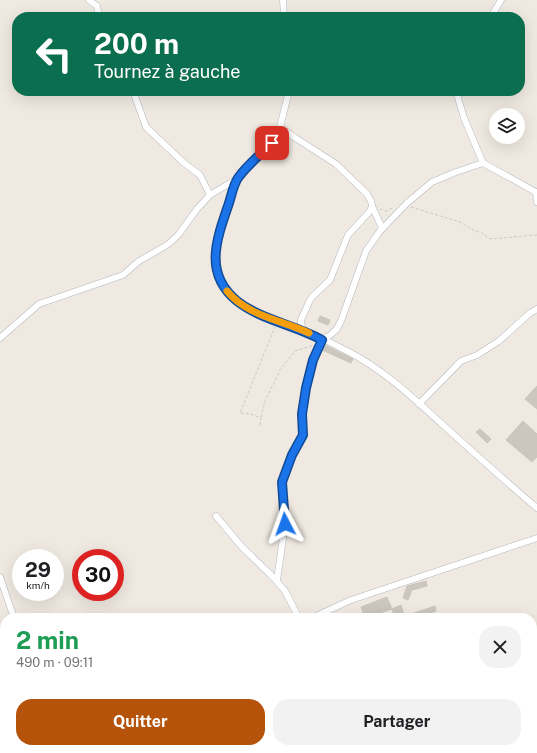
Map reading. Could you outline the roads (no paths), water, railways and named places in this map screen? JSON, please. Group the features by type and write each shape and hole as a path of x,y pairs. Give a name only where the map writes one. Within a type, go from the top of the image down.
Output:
{"street":[{"path":"89,0 97,6 98,12"},
{"path":"283,0 284,12"},
{"path":"494,12 501,0"},
{"path":"135,96 146,127 184,163 200,175 210,195"},
{"path":"0,338 40,304 123,275 139,261 167,246 179,234 197,208 210,195 237,179 272,143 280,127 286,109 288,96"},
{"path":"457,96 464,118 483,163 536,192 537,202"},
{"path":"280,127 336,164 367,194 382,226 381,230"},
{"path":"320,338 329,336 336,330 341,321 366,251 381,230 404,206 432,182 483,163"},
{"path":"237,179 220,228 214,257 223,285 237,301 248,309 304,330 366,362 419,404 537,508"},
{"path":"304,330 301,320 309,302 312,297 330,280 348,235 370,211 372,206"},
{"path":"419,404 461,361 477,355 499,341 530,312 537,309"},
{"path":"276,580 285,524 282,482 292,455 303,435 302,414 306,388 320,338"},
{"path":"216,516 242,547 276,580 285,591 296,613"},
{"path":"323,613 351,600 537,538"},
{"path":"0,577 12,613"}]}
